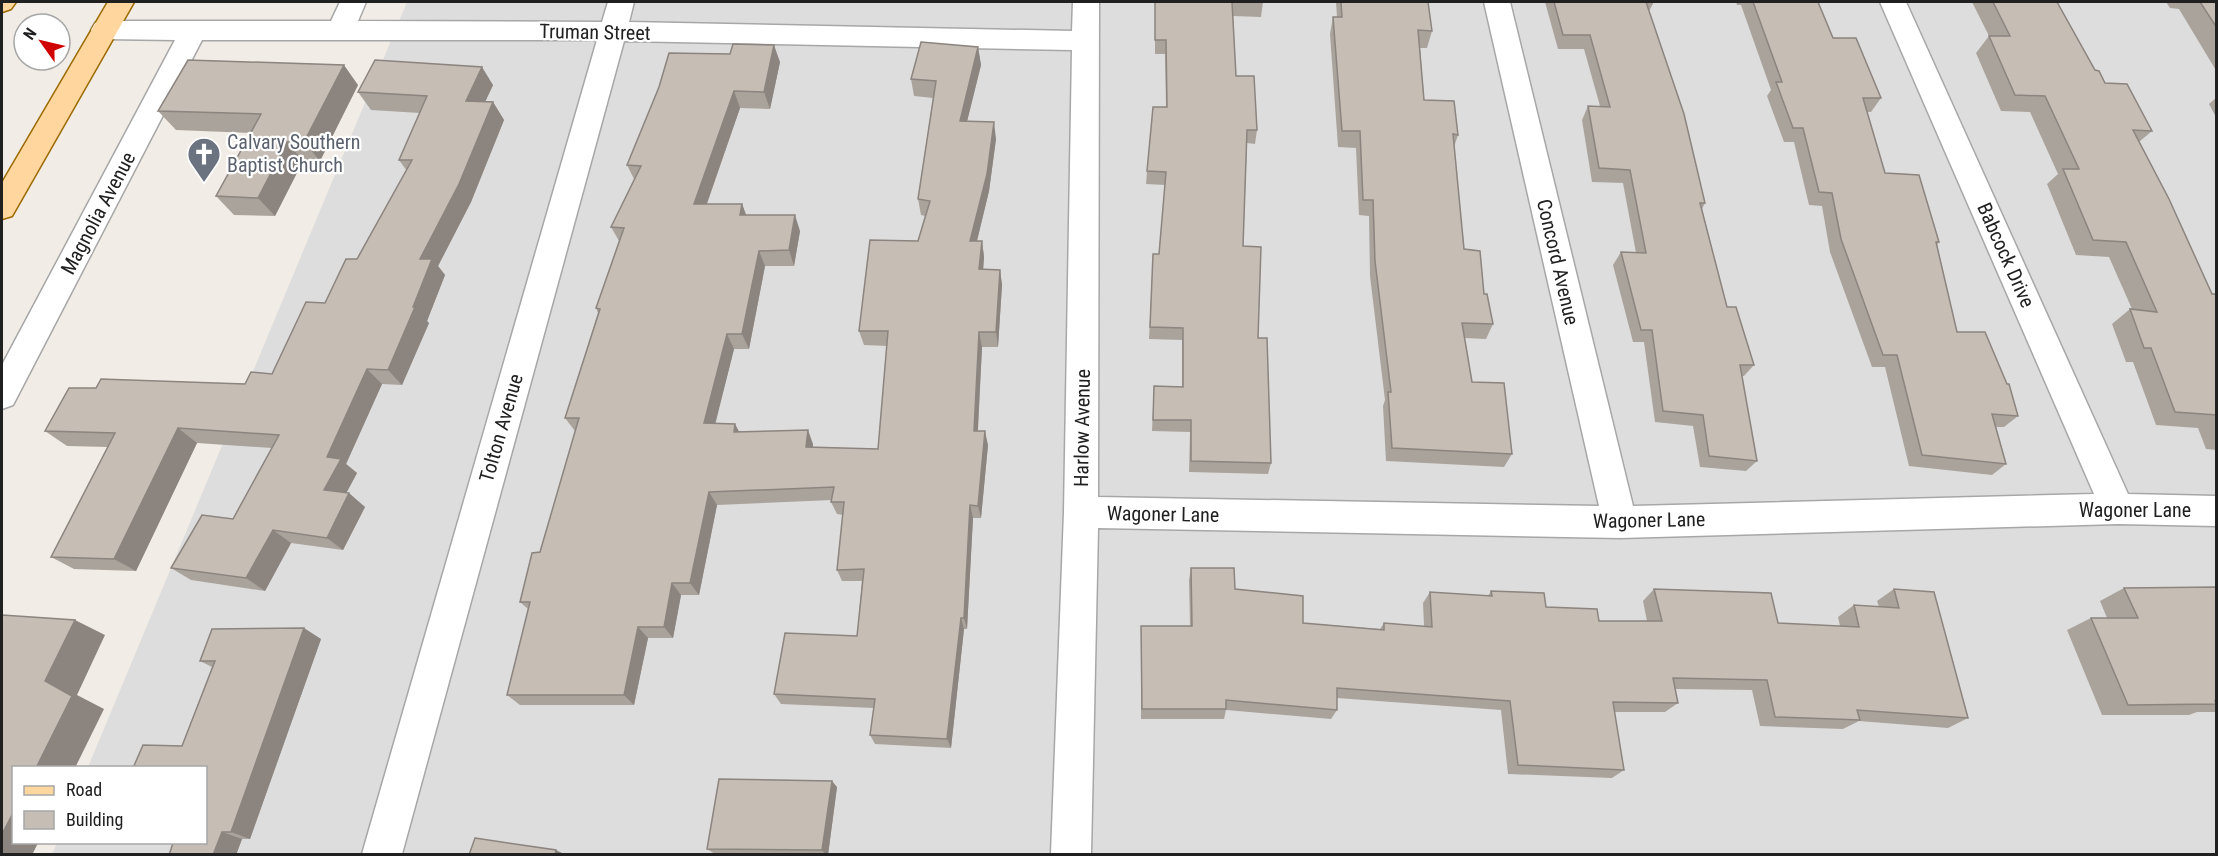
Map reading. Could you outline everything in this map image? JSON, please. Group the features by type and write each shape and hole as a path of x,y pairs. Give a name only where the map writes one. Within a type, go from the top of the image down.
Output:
{"main road":[{"path":"2,208 121,2"}],"street":[{"path":"340,30 354,2"},
{"name":"Harlow Avenue","path":"1071,855 1081,512 1086,2"},
{"name":"Concord Avenue","path":"1497,2 1620,522"},
{"name":"Babcock Drive","path":"1893,2 2118,508"},
{"name":"Truman Street","path":"104,30 340,30 617,16 1086,41"},
{"name":"Tolton Avenue","path":"382,855 617,16"},
{"name":"Magnolia Avenue","path":"2,395 194,30"},
{"name":"Wagoner Lane","path":"1081,512 1620,522 2118,508 2217,511"}],"shaded area":[{"path":"407,2 2216,2 2216,854 52,854 57,844 207,844 207,766 88,766"}],"building":[{"path":"1155,2 1232,2 1236,76 1254,76 1257,130 1247,130 1243,246 1261,247 1258,338 1267,338 1271,463 1191,461 1191,420 1153,420 1154,386 1183,387 1183,328 1150,327 1153,254 1159,254 1166,172 1147,171 1153,107 1167,107 1166,40 1155,40"},
{"path":"1341,2 1428,2 1432,31 1418,30 1424,100 1454,101 1458,135 1453,134 1464,249 1480,251 1484,294 1487,294 1493,324 1462,323 1472,382 1504,383 1512,454 1392,448 1388,392 1391,392 1375,261 1373,200 1363,200 1360,131 1342,131 1333,17 1342,17"},
{"path":"1554,2 1646,2 1684,114 1705,203 1700,203 1727,307 1736,307 1754,365 1740,365 1757,461 1709,456 1703,415 1663,411 1652,330 1641,330 1621,252 1646,253 1630,170 1599,168 1588,106 1610,107 1590,35 1563,35"},
{"path":"1753,2 1818,2 1833,38 1856,38 1881,98 1863,98 1885,173 1919,175 1939,242 1936,242 1957,332 1985,332 2007,384 2009,384 2018,416 1992,414 2006,464 1922,455 1897,355 1883,355 1841,239 1832,193 1819,192 1803,128 1793,128 1776,82 1782,82"},
{"path":"1993,2 2057,2 2095,70 2099,71 2105,83 2127,84 2152,131 2133,130 2169,199 2212,294 2217,294 2217,415 2175,412 2151,348 2144,348 2130,309 2157,312 2126,242 2093,240 2063,169 2079,169 2045,96 2015,95 1989,36 2010,36"},
{"path":"2200,2 2217,2 2217,28"},
{"path":"921,42 978,47 960,121 994,122 987,174 970,241 982,241 979,269 1000,270 996,332 979,332 974,431 985,431 978,506 970,505 964,618 961,618 947,739 870,735 875,699 774,694 785,633 857,636 864,569 837,570 844,502 831,502 834,487 709,492 690,583 672,583 664,627 638,627 624,695 507,695 530,602 520,602 532,553 540,552 579,418 565,418 600,309 596,308 624,228 611,227 641,166 627,165 659,87 669,53 730,54 733,44 774,45 764,92 734,91 694,204 742,204 740,215 795,215 789,250 759,251 742,334 727,334 704,423 735,424 734,432 808,430 806,447 878,449 888,331 859,331 870,240 918,241 930,201 918,199 936,81 911,79"},
{"path":"188,60 344,65 304,142 287,142 258,198 216,196 261,114 158,111"},
{"path":"375,60 482,67 466,101 493,102 459,184 420,259 432,259 413,307 415,307 388,370 367,369 327,457 341,459 324,490 349,493 327,538 273,530 246,578 171,568 202,515 233,519 279,435 178,428 114,559 51,557 115,433 45,431 69,388 96,388 101,379 245,384 251,372 272,374 306,302 325,303 346,259 357,259 412,160 399,160 427,96 358,92"},
{"path":"1191,568 1234,568 1235,589 1303,596 1303,623 1384,630 1384,623 1432,627 1430,592 1492,596 1491,591 1544,593 1546,607 1597,609 1599,621 1662,621 1654,589 1771,593 1778,623 1859,627 1854,605 1899,608 1894,589 1934,592 1968,718 1857,710 1860,720 1775,717 1767,680 1673,678 1678,703 1613,702 1624,770 1518,765 1510,701 1337,688 1337,710 1226,700 1226,709 1142,709 1141,626 1192,626"},
{"path":"2217,587 2217,701 2215,701 2217,704 2128,705 2091,618 2138,618 2124,588"},
{"path":"2,615 75,620 45,681 72,696 37,766 12,766 12,815 2,834"},
{"path":"304,628 231,832 222,832 213,855 169,855 173,844 207,844 207,766 134,766 143,745 182,746 215,661 200,661 212,629"},
{"path":"719,779 832,781 822,850 707,849"},
{"path":"475,838 556,850 555,855 469,855"}],"place":[{"name":"Calvary Southern Baptist Church","path":"204,183"}]}
